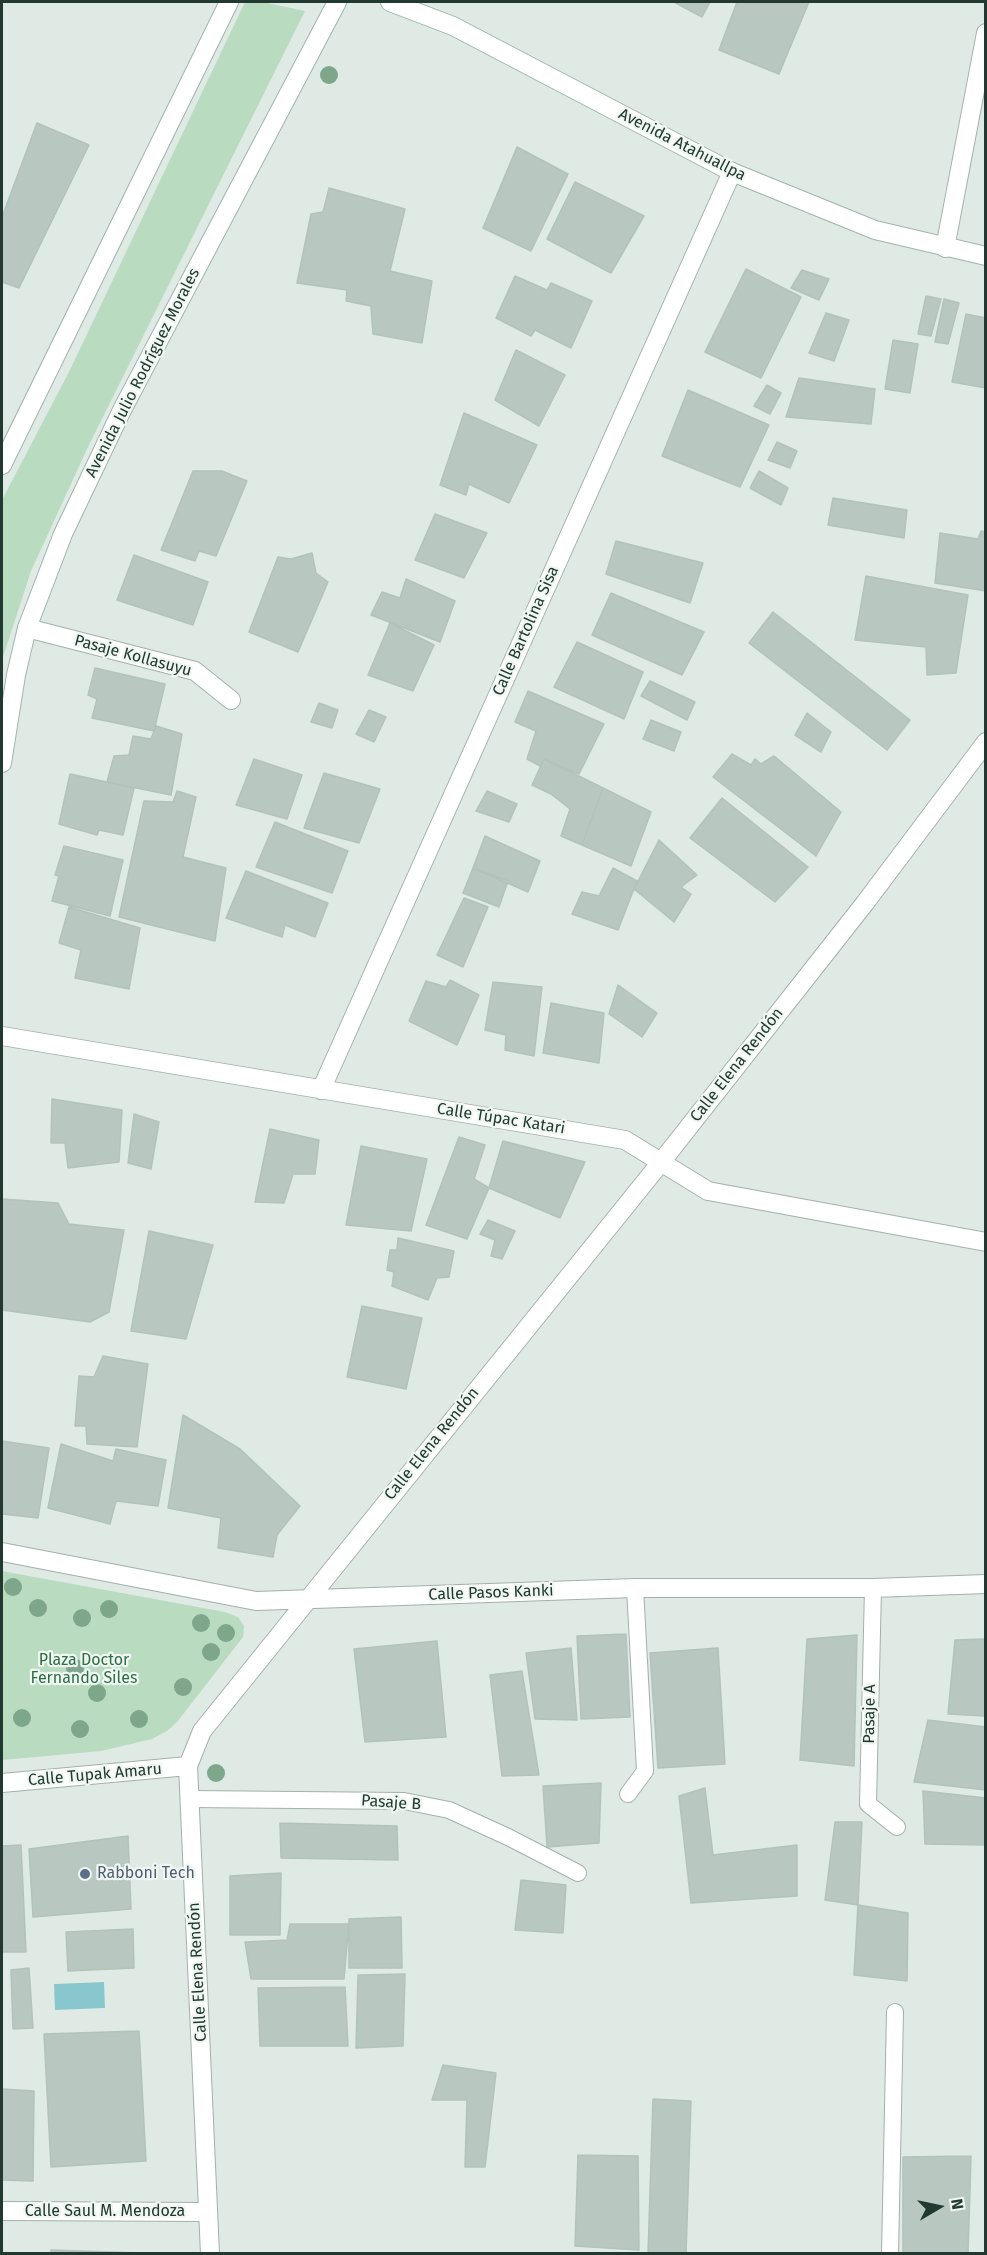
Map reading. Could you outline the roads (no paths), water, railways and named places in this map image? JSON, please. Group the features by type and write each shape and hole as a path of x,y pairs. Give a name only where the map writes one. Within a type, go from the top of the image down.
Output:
{"street":[{"path":"3,461 229,2"},
{"name":"Avenida Julio Rodríguez Morales","path":"2,763 16,675 27,628 63,534 122,410 337,2"},
{"name":"Avenida Atahuallpa","path":"390,2 453,26 732,172 875,230 986,256"},
{"path":"945,248 986,33"},
{"name":"Calle Bartolina Sisa","path":"321,1090 732,172"},
{"name":"Pasaje Kollasuyu","path":"27,628 195,671 231,700"},
{"name":"Calle Elena Rendón","path":"210,2253 188,1766 202,1731 662,1161 872,893 986,742"},
{"name":"Calle Túpac Katari","path":"2,1036 625,1140 708,1191 986,1242"},
{"name":"Calle Pasos Kanki","path":"2,1552 256,1601 635,1588 873,1588 986,1584"},
{"name":"Calle Tupak Amaru","path":"2,1783 188,1766"},
{"name":"Calle Saul M. Mendoza","path":"2,2211 208,2212"}],"lane":[{"path":"628,1794 645,1772 635,1588"},
{"name":"Pasaje A","path":"873,1588 868,1804 897,1827"},
{"name":"Pasaje B","path":"190,1799 404,1801 449,1810 578,1873"},
{"path":"890,2253 895,2012"}],"water":[{"path":"104,1982 105,2008 55,2010 54,1984"}],"place":[{"name":"Rabboni Tech","path":"85,1874"}],"park label":[{"name":"Plaza Doctor Fernando Siles","path":"84,1670"}]}
